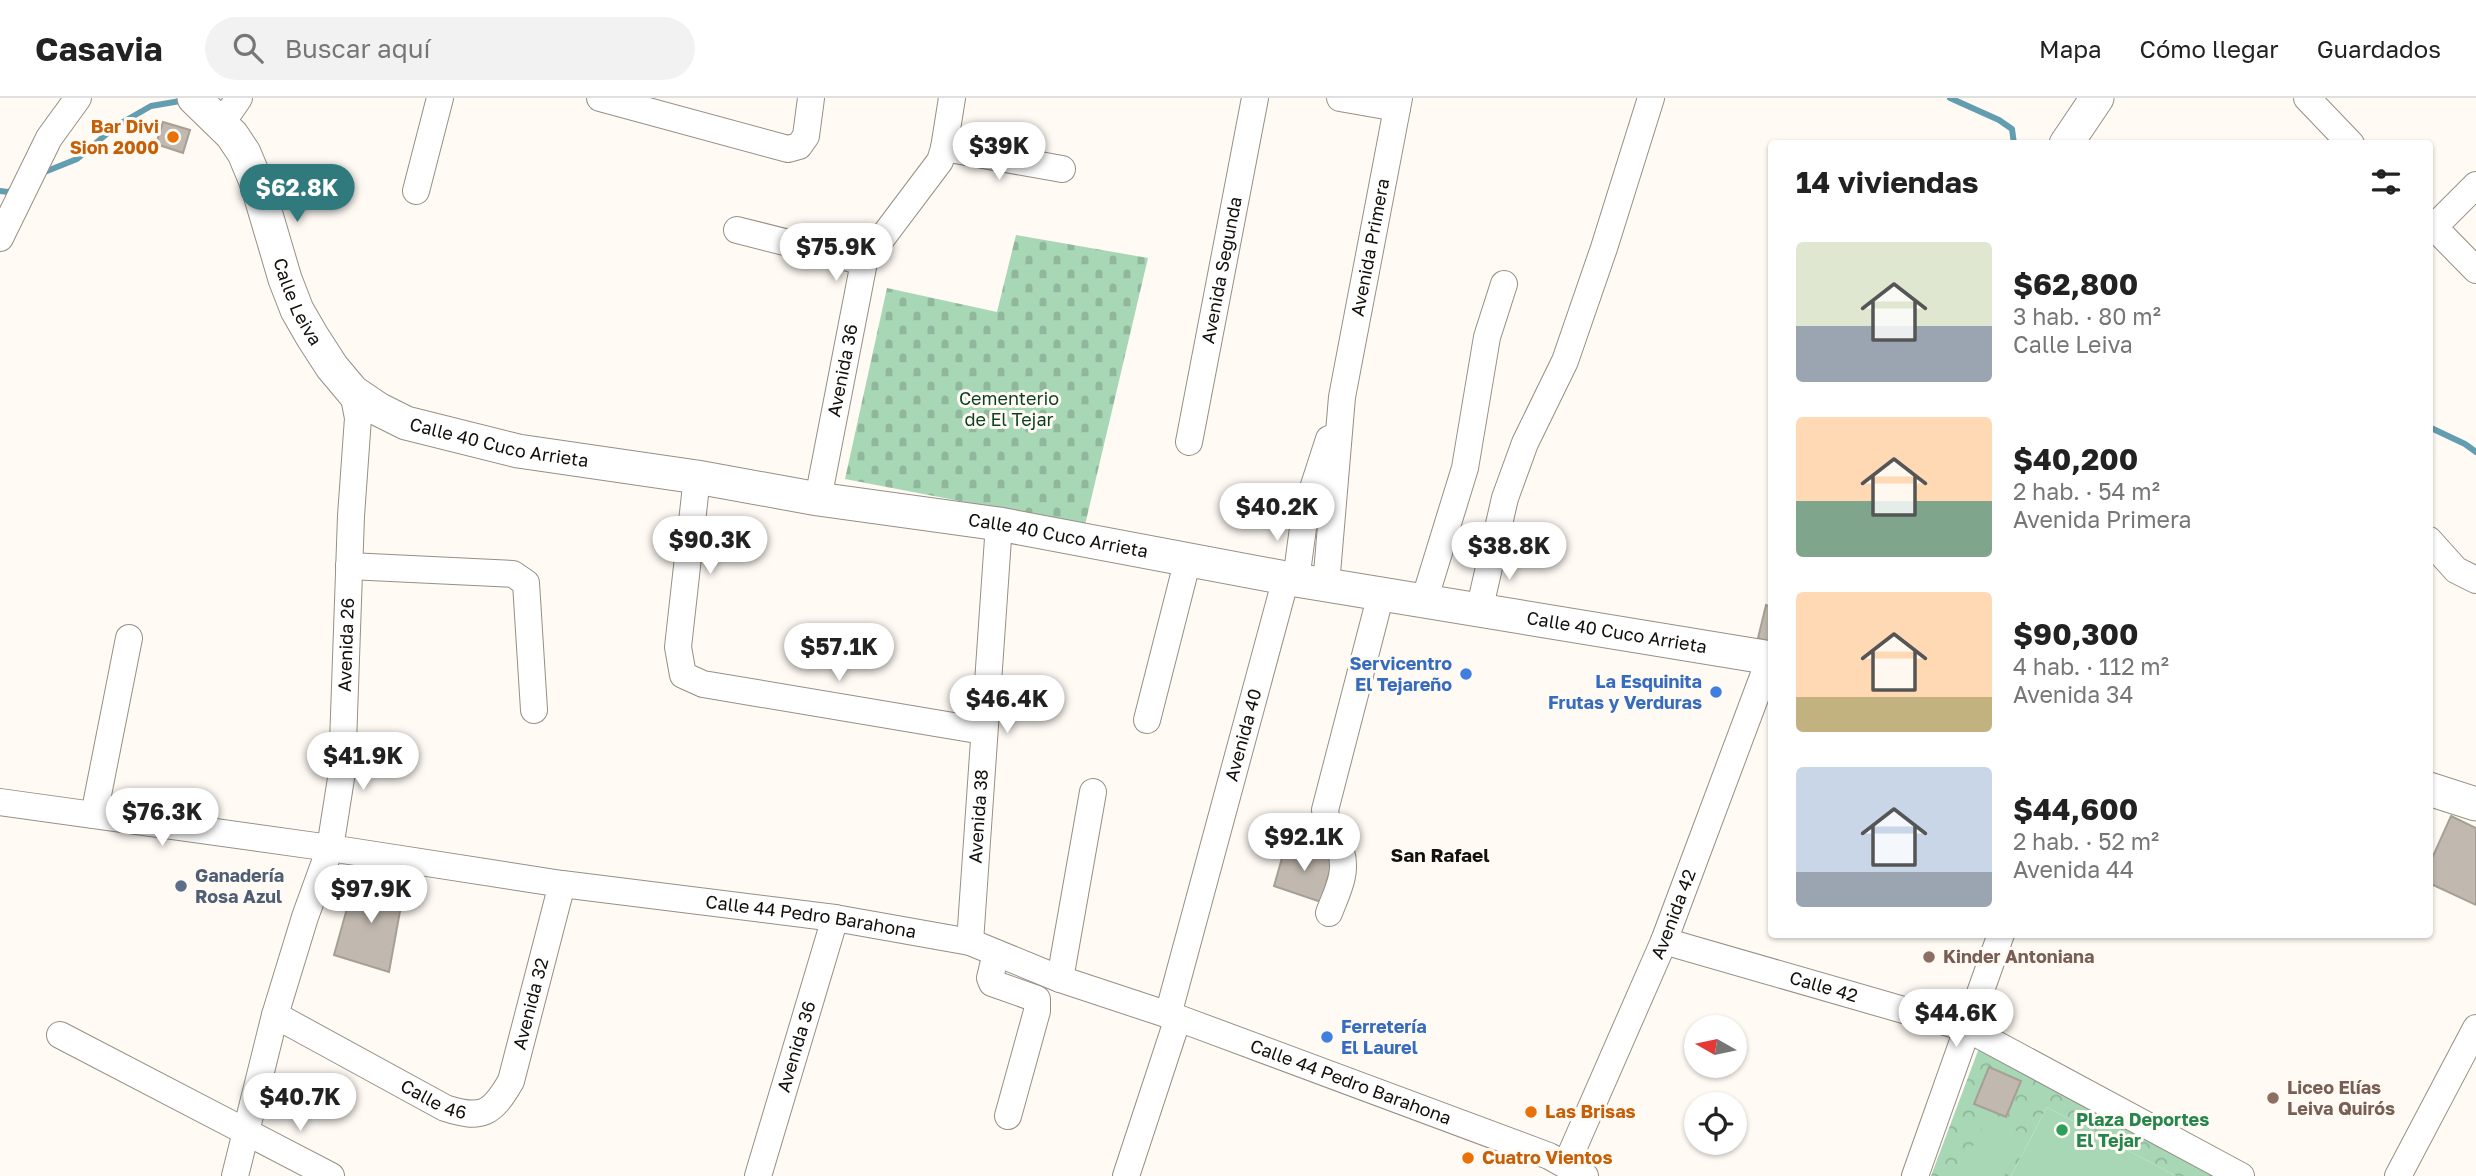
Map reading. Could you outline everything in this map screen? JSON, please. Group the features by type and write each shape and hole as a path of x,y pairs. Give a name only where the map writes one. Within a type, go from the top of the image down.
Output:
{"main road":[{"name":"Calle Leiva","path":"194,98 230,111 257,184 297,310 332,367 353,392"},
{"path":"2069,140 2097,98"},
{"name":"Calle 40 Cuco Arrieta","path":"353,392 378,410 406,422 518,451 697,477 818,499 999,524 1303,581 1768,658"},
{"path":"2433,790 2476,804"}],"street":[{"path":"0,238 49,138 78,98"},
{"path":"416,191 440,98"},
{"path":"614,100 788,149 799,146 806,136 811,98"},
{"name":"Avenida 36","path":"818,499 864,262 940,162 952,98"},
{"name":"Avenida Segunda","path":"1189,442 1255,98"},
{"path":"1340,98 1398,103"},
{"path":"1479,611 1505,498 1525,443 1564,361 1604,248 1651,98"},
{"path":"2307,98 2347,140"},
{"name":"Avenida Primera","path":"1303,581 1342,397 1398,103"},
{"path":"944,148 1062,169"},
{"path":"2433,222 2476,186"},
{"path":"2433,226 2476,270"},
{"path":"737,230 864,262"},
{"path":"1424,601 1465,468 1487,337 1504,284"},
{"name":"Avenida 26","path":"235,1176 275,1016 305,917 330,848 342,772 349,566 358,418 353,392"},
{"path":"697,477 678,647 683,675 703,684 984,731"},
{"name":"Avenida 38","path":"970,942 999,524"},
{"path":"2433,544 2456,570 2476,580"},
{"path":"1147,720 1188,559"},
{"path":"349,566 513,574 521,577 526,583 534,709"},
{"name":"Avenida 40","path":"1126,1176 1303,581"},
{"path":"1329,913 1344,864 1341,852 1327,826 1325,810 1381,594"},
{"path":"94,815 129,638"},
{"name":"Avenida 42","path":"1560,1168 1664,941 1768,666"},
{"path":"1060,979 1093,792"},
{"name":"Calle 44 Pedro Barahona","path":"0,802 330,848 562,884 835,918 970,942 1060,979 1173,1017 1560,1168"},
{"name":"Avenida 32","path":"484,1112 499,1103 511,1081 562,884"},
{"name":"Avenida 36","path":"758,1176 835,918"},
{"path":"1915,1176 2000,938"},
{"name":"Calle 42","path":"1664,941 1966,1028 2241,1176"},
{"path":"996,953 990,978 992,983 1037,999 1037,1012 1008,1115"},
{"name":"Calle 46","path":"275,1016 445,1108 466,1115 484,1112"},
{"path":"2398,1176 2476,1028"},
{"path":"60,1035 331,1176"}],"green space":[{"name":"Cementerio de El Tejar","path":"1016,235 1148,258 1085,525 845,479 887,288 997,312"},
{"path":"1979,1048 2221,1176 2176,1176 2047,1107 2011,1176 1931,1176"},
{"name":"Plaza Deportes El Tejar","path":"2047,1107 2176,1176 2011,1176"},
{"path":"1988,1116 2024,1135 2004,1176 1958,1176"}],"building":[{"name":"Bar Divi Sion 2000","path":"163,122 190,130 183,153 156,144"},
{"path":"1766,605 1768,641 1758,638"},
{"path":"2451,816 2476,828 2476,905 2433,885 2433,856"},
{"path":"1286,844 1333,859 1321,902 1274,886"},
{"path":"355,880 404,889 389,972 334,955"},
{"path":"1989,1067 2021,1081 2006,1117 1974,1104"}],"waterway":[{"path":"1950,98 1999,120 2012,129 2013,140"},
{"path":"42,173 77,159 116,126 151,106 186,100"},
{"path":"0,191 8,192 15,188"},
{"path":"2433,429 2476,452"}],"place":[{"name":"Bar Divi Sion 2000","path":"173,137"},
{"name":"Servicentro El Tejareño","path":"1466,674"},
{"name":"La Esquinita Frutas y Verduras","path":"1716,692"},
{"name":"Ganadería Rosa Azul","path":"181,886"},
{"name":"Kinder Antoniana","path":"1929,957"},
{"name":"Ferretería El Laurel","path":"1327,1037"},
{"name":"Liceo Elías Leiva Quirós","path":"2273,1098"},
{"name":"Las Brisas","path":"1531,1112"},
{"name":"Plaza Deportes El Tejar","path":"2062,1130"},
{"name":"Cuatro Vientos","path":"1468,1158"}],"district":[{"name":"San Rafael","path":"1440,855"}]}
